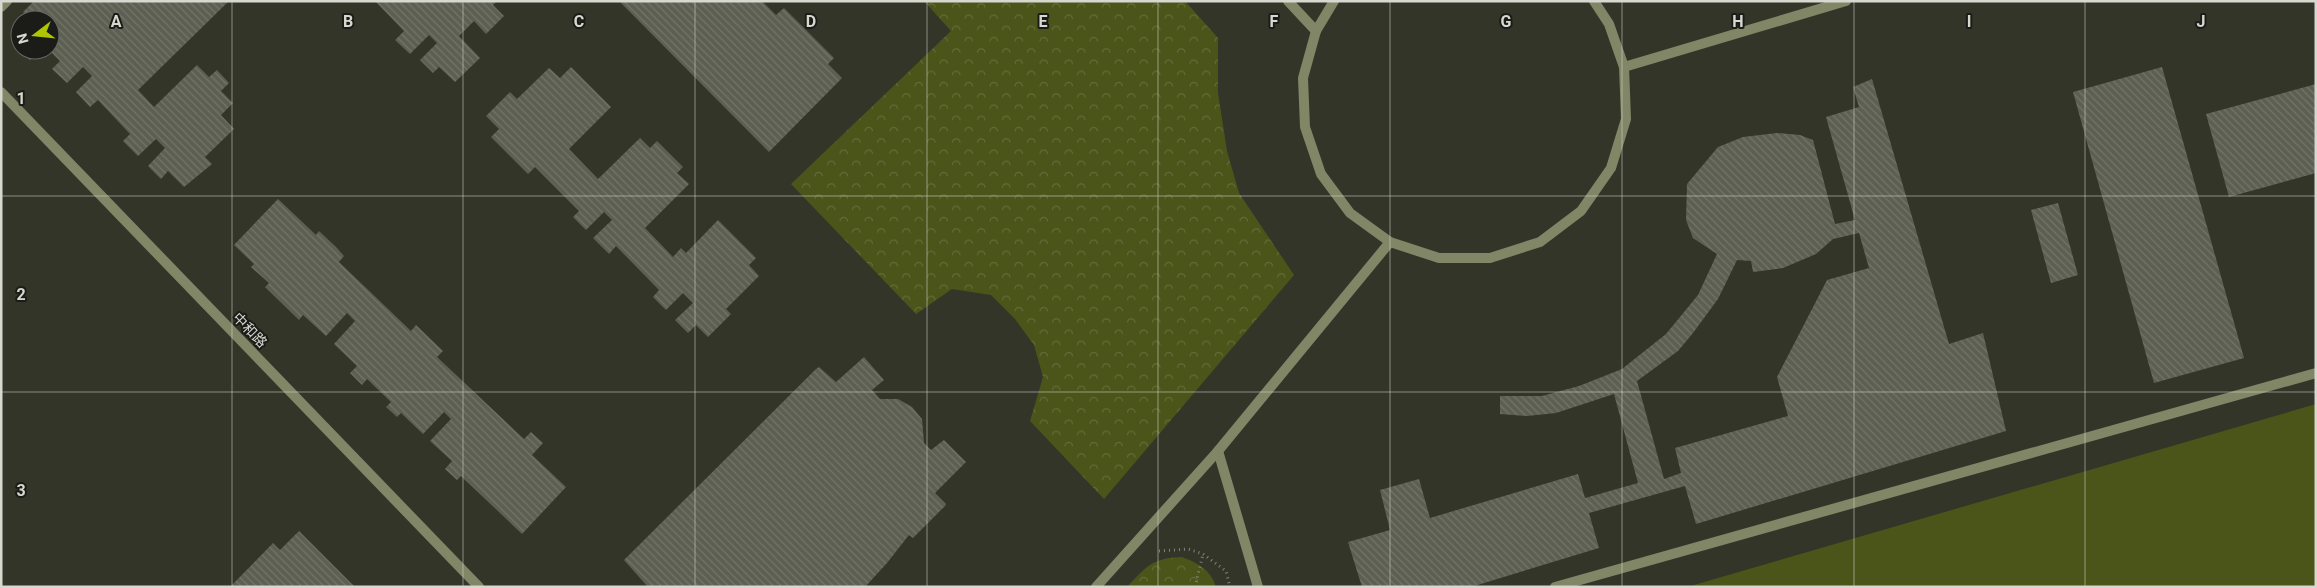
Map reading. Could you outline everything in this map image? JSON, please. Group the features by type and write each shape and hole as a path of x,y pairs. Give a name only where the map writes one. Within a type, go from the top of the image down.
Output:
{"street":[{"path":"1,7 7,1"},
{"path":"1288,1 1316,31"},
{"path":"1334,1 1316,31 1303,78 1305,127 1321,174 1350,213 1390,242 1439,258 1490,258 1540,242 1581,211 1610,168 1626,119 1624,67 1609,24 1594,1"},
{"path":"1624,67 1846,1"},
{"name":"中和路","path":"1,92 479,587"},
{"path":"1096,587 1218,451 1390,242"},
{"path":"1554,587 2316,373"},
{"path":"1218,451 1258,587"}],"path":[{"path":"1156,552 1188,549 1203,554 1226,571 1230,587"},
{"path":"1195,587 1203,554"}],"green space":[{"path":"924,1 1185,1 1218,38 1218,93 1227,151 1239,193 1294,275 1104,499 1030,421 1043,377 1034,345 1015,319 991,295 952,289 916,314 791,184 951,31"},
{"path":"2316,404 2316,587 1687,587"},
{"path":"1182,557 1203,568 1211,576 1216,587 1127,587 1151,564 1164,559"}],"building":[{"path":"34,1 229,1 138,90 154,107 197,65 209,77 217,70 229,83 221,91 233,103 221,115 234,129 205,157 212,164 184,187 168,171 161,179 148,166 165,148 156,139 138,156 123,141 130,134 98,100 90,107 76,92 92,76 83,67 67,83 52,69 60,61 60,10 25,10"},
{"path":"375,1 497,1 493,5 504,16 486,34 474,21 459,36 480,58 455,82 439,67 433,73 420,60 437,43 429,35 410,54 395,40 404,31"},
{"path":"619,1 762,1 776,15 784,8 834,58 828,64 842,78 769,152"},
{"path":"571,67 611,107 569,149 598,179 640,138 650,148 657,141 683,167 677,173 689,184 645,228 673,257 681,248 686,253 718,220 756,258 749,265 759,276 726,309 731,314 708,337 696,325 688,333 675,320 693,303 683,293 666,310 653,297 659,290 616,246 609,254 593,238 612,220 604,212 586,230 573,217 579,211 535,167 528,174 491,137 499,129 486,116 510,92 517,99 549,68 560,78"},
{"path":"2162,67 2244,358 2154,383 2073,92"},
{"path":"1872,79 1949,344 1983,333 2006,431 1696,524 1685,486 1589,513 1599,548 1471,587 1362,587 1348,542 1390,530 1380,490 1419,479 1430,518 1578,474 1585,498 1638,483 1614,394 1556,413 1527,416 1500,414 1500,396 1542,396 1579,386 1622,369 1666,334 1698,295 1717,254 1693,238 1686,220 1687,184 1718,147 1743,137 1777,133 1800,135 1813,140 1835,224 1855,220 1826,117 1859,107 1853,87","holes":["1859,233 1869,268 1827,280 1777,377 1788,416 1675,448 1681,473 1664,479 1637,381 1678,351 1693,333 1718,299 1737,260 1751,261 1753,272 1783,268 1816,254 1833,239"]},
{"path":"2316,84 2316,173 2229,197 2206,114"},
{"path":"278,199 316,235 319,231 336,247 344,256 339,262 411,331 416,325 443,351 437,357 524,439 531,432 543,443 532,455 566,487 522,534 461,476 457,480 445,469 452,461 430,441 451,419 444,412 423,434 401,413 397,417 386,407 391,402 367,379 362,385 350,373 357,366 334,344 355,321 347,313 326,336 303,315 299,320 265,287 269,283 251,267 254,264 234,245"},
{"path":"2058,203 2078,275 2051,283 2031,210"},
{"path":"864,357 884,380 872,390 880,399 898,399 912,407 922,419 924,443 931,450 944,440 966,462 935,493 946,504 945,506 913,538 909,535 865,587 648,587 624,560 816,369 819,367 836,382"},
{"path":"299,531 355,587 230,587 273,543 280,550"}]}
